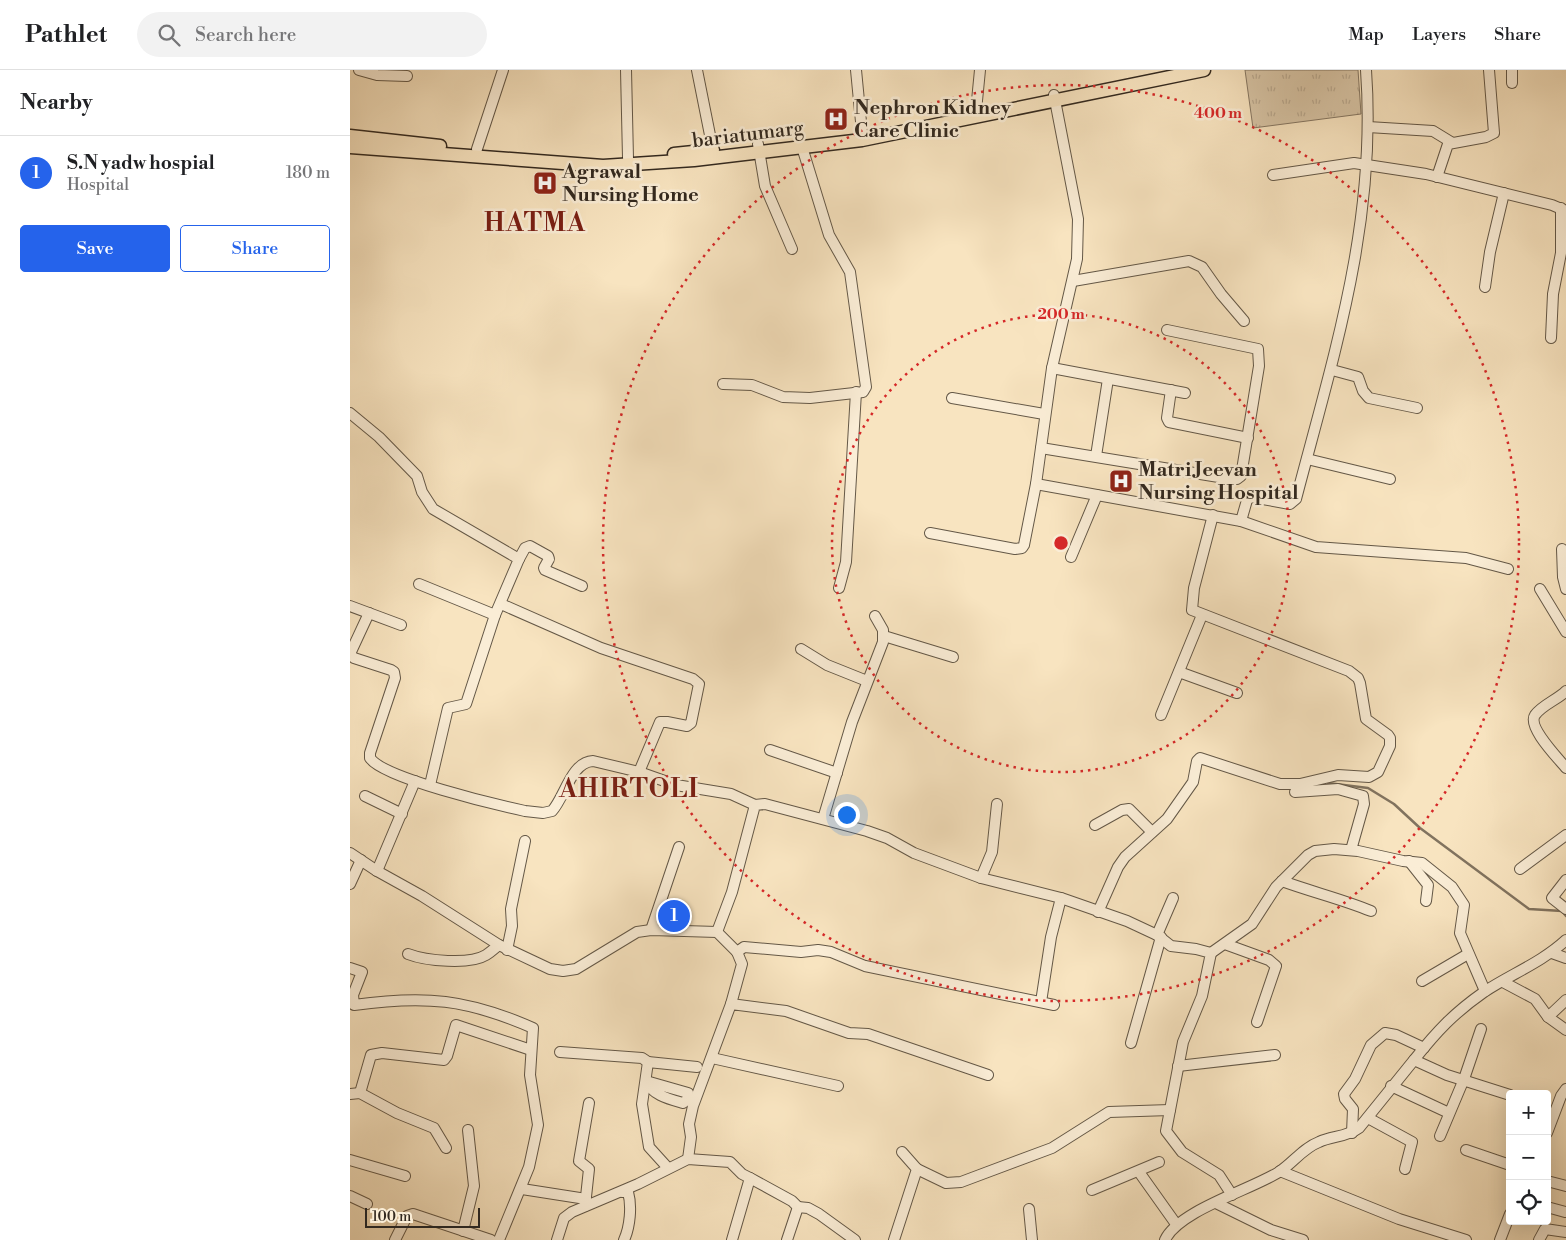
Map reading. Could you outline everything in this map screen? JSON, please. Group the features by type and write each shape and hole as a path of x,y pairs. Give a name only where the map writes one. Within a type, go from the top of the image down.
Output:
{"main road":[{"name":"bariatumarg","path":"350,136 603,160 713,150 802,147 862,140 1177,70"},
{"name":"bariatumarg","path":"350,148 603,166 694,160 862,132 1204,70"}],"street":[{"path":"359,70 382,75 407,76"},
{"path":"477,149 503,70"},
{"path":"626,70 628,158"},
{"path":"697,70 713,150"},
{"path":"856,70 862,132"},
{"path":"976,111 980,70"},
{"path":"1242,520 1247,500 1251,497 1290,504 1296,499 1332,370 1353,276 1364,206 1368,127 1366,70"},
{"path":"1437,177 1447,146 1451,142 1486,137 1494,133 1489,70"},
{"path":"1512,70 1512,83"},
{"path":"930,533 1022,548 1036,484 1044,414 1052,368 1073,281 1079,238 1078,218 1054,98"},
{"path":"1368,127 1433,131 1451,142"},
{"path":"723,384 752,385 783,397 810,398 864,392 866,380 853,284 845,260 829,235 802,147"},
{"path":"759,148 765,186 792,249"},
{"path":"1273,175 1341,164 1366,165 1437,177 1563,210 1561,253 1554,294 1551,338"},
{"path":"1485,287 1490,252 1504,193"},
{"path":"1073,281 1189,261 1202,267 1220,294 1244,321"},
{"path":"1041,448 1237,479 1242,476 1260,366 1258,349 1167,330"},
{"path":"1052,368 1185,392"},
{"path":"1332,370 1358,377 1363,391 1369,398 1417,408"},
{"path":"1096,456 1108,379"},
{"path":"1171,390 1167,418 1169,422 1248,438"},
{"path":"839,588 846,562 856,392"},
{"path":"952,398 1044,414"},
{"path":"350,413 379,437 417,476 422,492 433,509 519,559"},
{"path":"1307,459 1390,479"},
{"path":"1036,484 1242,520 1316,547 1466,558 1508,569"},
{"path":"1070,557 1097,495"},
{"path":"1098,912 1118,866 1125,857 1167,819 1190,786 1197,761 1200,758 1257,775 1273,782 1293,784 1338,775 1369,777 1378,772 1390,746 1390,738 1365,716 1362,691 1358,678 1354,674 1192,610 1191,605 1213,515"},
{"path":"430,785 448,708 466,704 495,615 525,548 530,546 548,556 549,559 544,568 545,570 582,586"},
{"path":"1562,549 1563,577 1566,588"},
{"path":"420,584 495,615"},
{"path":"1540,589 1566,632"},
{"path":"501,604 601,648 693,680 699,684 691,723 687,726 660,722 639,772"},
{"path":"350,606 401,625"},
{"path":"369,613 350,654 354,658 391,670 394,672 395,678 370,758 376,764 415,781 514,809 543,813 552,811 555,808 578,767 586,761 639,772 676,785 731,794 755,805 765,804 867,831 886,838 914,854 981,878 1061,898 1098,912 1115,916 1159,936 1170,946 1211,953"},
{"path":"1161,715 1202,615"},
{"path":"823,819 884,636 883,630 875,616"},
{"path":"884,636 953,657"},
{"path":"801,649 827,665 868,681"},
{"path":"1179,672 1237,693"},
{"path":"1566,706 1562,694 1540,710 1534,716 1533,721 1544,740 1566,768"},
{"path":"770,750 837,774"},
{"path":"377,872 415,781"},
{"path":"1295,792 1338,789 1363,796 1364,804 1351,850"},
{"path":"364,796 402,814"},
{"path":"981,878 992,852 997,804"},
{"path":"717,932 732,892 755,805"},
{"path":"1094,826 1122,810 1129,809 1152,832"},
{"path":"1520,869 1566,835"},
{"path":"408,954 433,961 454,960 486,956 503,947 512,926 511,909 524,841"},
{"path":"651,930 679,847"},
{"path":"1232,1195 1218,1175 1189,1158 1171,1140 1166,1131 1174,1100 1183,1042 1205,985 1211,953 1252,924 1282,881 1308,855 1315,851 1334,848 1427,865 1452,887 1462,899 1464,905 1460,933 1485,992"},
{"path":"350,852 377,872 422,896 503,947 550,969 563,971 576,968 637,932 651,930 717,932 737,952 742,964 731,1004 693,1106 689,1124 691,1137 688,1159"},
{"path":"350,884 361,860"},
{"path":"1409,861 1428,885 1426,901"},
{"path":"1566,880 1552,898 1566,909"},
{"path":"1282,881 1309,891 1336,897 1371,911"},
{"path":"1041,1002 1051,937 1061,898"},
{"path":"1131,1043 1159,936 1172,898"},
{"path":"1164,1240 1176,1224 1192,1213 1216,1204 1280,1171 1320,1141 1352,1133 1368,1118 1391,1086 1449,1018 1485,992 1552,952 1566,940"},
{"path":"1225,944 1269,960 1276,966 1257,1022"},
{"path":"737,952 744,947 801,952 818,950 831,952 865,966 1054,1005"},
{"path":"1552,952 1566,958"},
{"path":"1422,981 1468,954"},
{"path":"350,968 362,972 353,995 354,1005 387,1000 446,1000 498,1013 533,1028 531,1050 532,1093 538,1125 522,1189 500,1240"},
{"path":"1503,982 1535,999 1548,1017 1566,1030"},
{"path":"1548,1017 1566,1000"},
{"path":"731,1004 786,1011 849,1033 868,1034 988,1075"},
{"path":"446,1148 434,1128 355,1093 371,1055 382,1053 444,1060 447,1056 456,1025 531,1050"},
{"path":"1440,1136 1464,1079 1481,1029"},
{"path":"1352,1133 1351,1107 1344,1094 1355,1079 1371,1045 1383,1034 1399,1036 1424,1048"},
{"path":"560,1052 642,1058 648,1062 696,1067"},
{"path":"1178,1066 1274,1055"},
{"path":"712,1058 838,1086"},
{"path":"1414,1060 1447,1075 1506,1094"},
{"path":"648,1062 642,1104 648,1148 668,1168"},
{"path":"1391,1086 1450,1113"},
{"path":"1551,1111 1566,1089"},
{"path":"585,1202 588,1169 579,1161 589,1103"},
{"path":"902,1152 917,1169 946,1183 961,1182 1052,1148 1109,1112 1170,1110"},
{"path":"1368,1118 1412,1142 1405,1169"},
{"path":"463,1231 474,1186 468,1130"},
{"path":"1466,1150 1506,1164"},
{"path":"557,1240 564,1218 585,1202 622,1192 688,1159 730,1162 742,1174 798,1206 808,1208 819,1214 854,1240"},
{"path":"350,1160 405,1176"},
{"path":"1092,1190 1139,1172 1159,1162"},
{"path":"894,1240 917,1169"},
{"path":"1280,1171 1400,1219 1466,1240"},
{"path":"1139,1172 1176,1224"},
{"path":"732,1240 750,1178"},
{"path":"1551,1182 1566,1186"},
{"path":"522,1189 585,1202"},
{"path":"622,1192 628,1192 629,1196 629,1214 624,1240"},
{"path":"350,1196 367,1204"},
{"path":"1216,1204 1271,1230 1303,1240"},
{"path":"787,1240 798,1206"},
{"path":"1029,1209 1032,1240"},
{"path":"1551,1209 1565,1212"},
{"path":"395,1240 407,1216 413,1214 491,1240"},
{"path":"1500,1240 1506,1224"},
{"path":"1539,1240 1546,1229 1566,1232"}],"green space":[{"path":"1245,70 1358,70 1361,114 1253,128"}],"waterway":[{"path":"1328,783 1368,788 1394,804 1420,828 1529,909 1562,911 1566,916"}],"place":[{"name":"Nephron Kidney Care Clinic","path":"836,119"},
{"name":"Agrawal Nursing Home","path":"545,183"},
{"name":"Matri Jeevan Nursing Hospital","path":"1121,481"},
{"name":"S.N yadw hospial","path":"674,916"}],"district":[{"name":"HATMA","path":"535,223"},
{"name":"AHIRTOLI","path":"629,789"}]}
